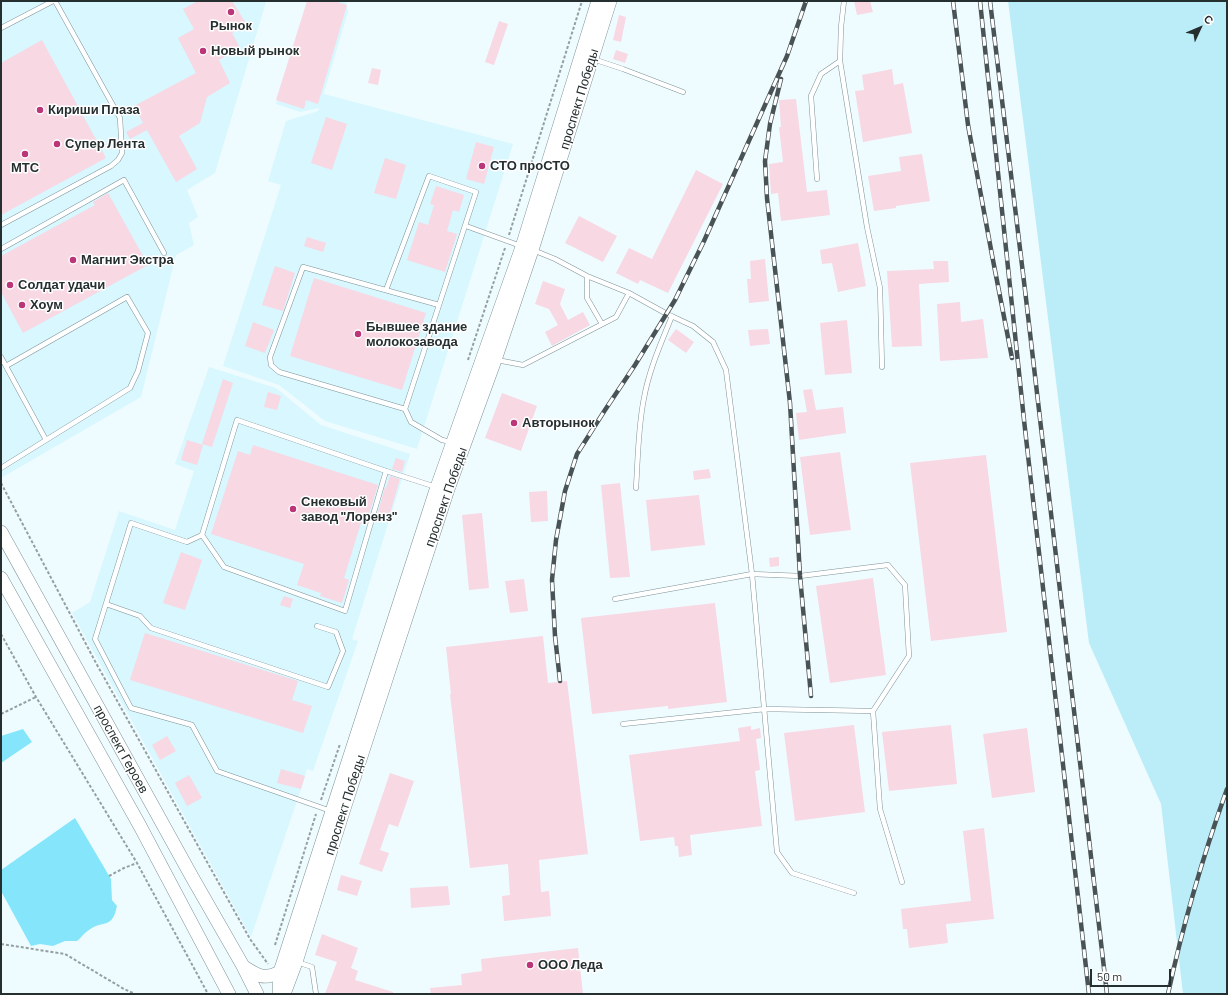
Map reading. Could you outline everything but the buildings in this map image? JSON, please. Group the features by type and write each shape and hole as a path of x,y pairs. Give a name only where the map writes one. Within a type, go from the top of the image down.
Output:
{"main road":[{"name":"проспект Победы","path":"587,57 598,1"},
{"name":"проспект Победы","path":"459,444 495,360 527,248 587,57 610,1"},
{"name":"проспект Победы","path":"279,994 280,972 336,813 443,488 527,248"},
{"name":"проспект Героев","path":"1,532 184,863 243,966 257,994"},
{"name":"проспект Героев","path":"1,578 140,826 229,994"},
{"name":"проспект Победы","path":"284,994 296,962 336,813"},
{"name":"проспект Героев","path":"243,966 256,975 264,977 272,976 280,972"}],"lane":[{"path":"1,28 54,1 120,118 122,153 118,160 111,166 1,226"},
{"path":"844,1 841,27 840,61 867,227 880,288 882,367"},
{"path":"587,57 683,92"},
{"path":"818,179 811,96 821,74 840,61"},
{"path":"386,290 429,176 476,192 405,409 411,422 442,440 459,444"},
{"path":"1,249 124,180 164,253"},
{"path":"466,226 527,248 587,276 629,293 693,326 713,342 726,370 752,574 777,852 792,873 854,893"},
{"path":"405,409 279,372 271,364 270,357 303,266 439,305"},
{"path":"587,276 587,298 602,324"},
{"path":"495,360 523,365 616,317 629,293"},
{"path":"1,468 130,388 138,371 148,333 127,296 6,366"},
{"path":"636,488 644,398 651,368 672,316"},
{"path":"1,357 46,440"},
{"path":"336,813 217,771 192,725 131,708 95,639 131,523 187,542 202,535 237,420 386,471 443,488"},
{"path":"202,535 224,567 345,611 386,471"},
{"path":"615,598 752,574 800,576 888,565 905,585 909,656 873,710 880,809 902,882"},
{"path":"106,604 140,616 151,628 328,687 343,651 336,632 317,626"},
{"path":"623,724 765,709 873,710"},
{"path":"296,962 312,967 316,994"}],"path":[{"path":"1,483 104,677 250,939 268,964"},
{"path":"1,634 36,697 137,863 208,994"},
{"path":"1,714 36,697"},
{"path":"110,876 137,863"},
{"path":"1,944 65,954 135,994"}],"shaded area":[{"path":"1,1 266,2 215,173 187,190 198,217 189,223 194,245 176,255 141,397 1,478"},
{"path":"308,1 346,1 348,12 323,96 324,94 513,144 417,449 325,421 279,385 223,366 281,185 268,181 286,121 318,111 319,108 300,112 276,104"},
{"path":"1008,1 1227,1 1227,994 1183,994 1161,804 1089,643"},
{"path":"209,367 276,388 321,425 410,454 352,639 358,641 313,771 307,769 251,937 72,613 90,602 119,511 175,530 194,471 175,464"}],"water":[{"path":"23,729 32,742 1,763 1,736"},
{"path":"75,818 111,879 112,900 117,906 115,913 110,921 87,931 77,941 65,941 53,946 40,944 31,946 1,891 1,870"}],"railway":[{"path":"560,681 555,636 552,580 556,540 565,491 577,454 675,300 704,241 787,56 806,1"},
{"path":"953,1 968,125 1012,358"},
{"path":"980,1 1024,420 1089,994"},
{"path":"990,1 1107,994"},
{"path":"781,79 770,124 765,161 767,198 790,403 800,576 811,696"},
{"path":"1168,994 1194,890 1227,789"}],"place":[{"name":"Рынок","path":"231,12"},
{"name":"Новый рынок","path":"203,51"},
{"name":"Кириши Плаза","path":"40,110"},
{"name":"Супер Лента","path":"57,144"},
{"name":"МТС","path":"25,154"},
{"name":"СТО проСТО","path":"482,166"},
{"name":"Магнит Экстра","path":"73,260"},
{"name":"Солдат удачи","path":"10,285"},
{"name":"Хоум","path":"22,305"},
{"name":"Бывшее здание молокозавода","path":"358,334"},
{"name":"Авторынок","path":"514,423"},
{"name":"Снековый завод \"Лоренз\"","path":"293,509"},
{"name":"ООО Леда","path":"530,965"}]}
